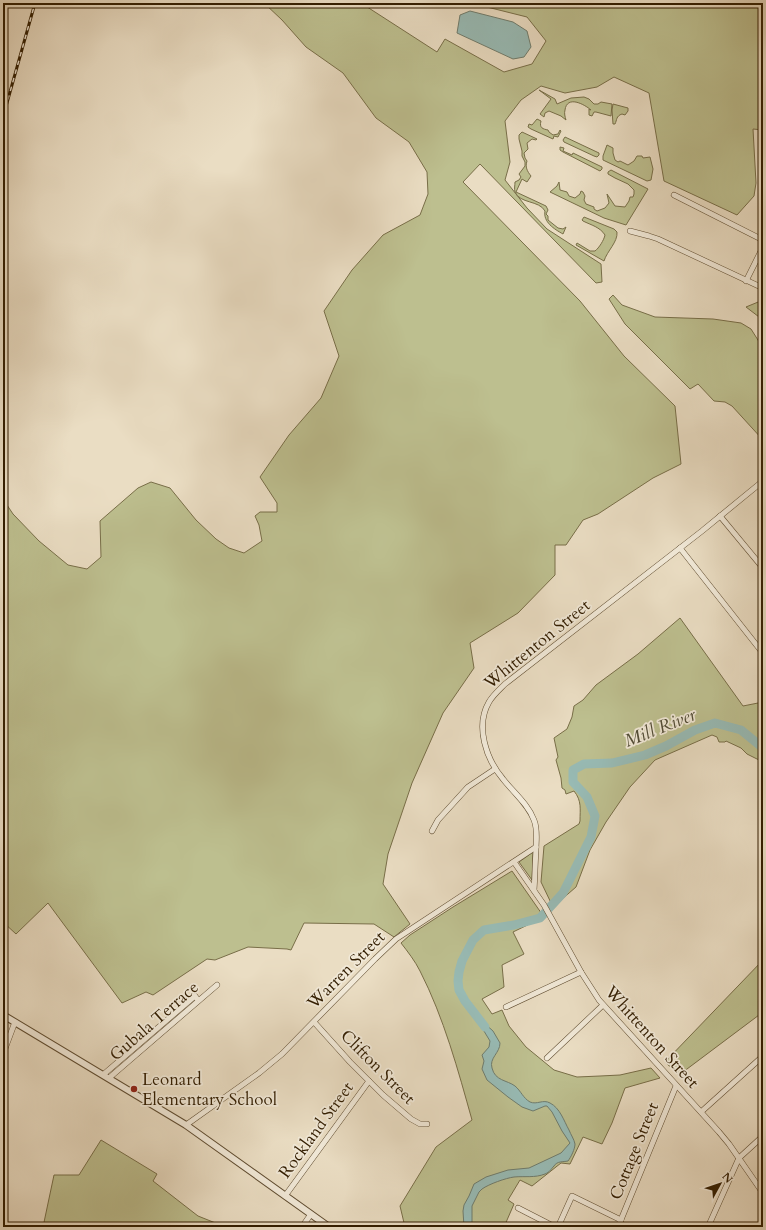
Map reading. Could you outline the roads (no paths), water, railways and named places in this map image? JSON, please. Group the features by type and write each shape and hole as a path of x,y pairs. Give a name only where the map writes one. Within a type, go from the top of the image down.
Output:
{"street":[{"path":"674,195 763,240"},
{"path":"630,231 658,239 763,288"},
{"path":"746,281 763,247"},
{"name":"Whittenton Street","path":"534,890 536,827 531,814 495,769 487,752 482,727 485,709 494,694 505,684 680,548 763,481"},
{"path":"720,516 763,568"},
{"path":"680,548 762,652"},
{"path":"432,831 438,820 468,787 495,769"},
{"name":"Warren Street","path":"186,1124 274,1061 396,939 536,847"},
{"name":"Whittenton Street","path":"514,862 544,905 595,996 719,1132 763,1193"},
{"path":"506,1007 581,972"},
{"name":"Gubala Terrace","path":"106,1076 216,985"},
{"name":"Gubala Terrace","path":"106,1076 194,996 198,1000"},
{"path":"547,1058 603,1005"},
{"path":"3,1015 186,1124 329,1227"},
{"path":"3,1054 15,1022"},
{"name":"Clifton Street","path":"314,1022 369,1081 411,1119 420,1124 426,1124"},
{"path":"701,1112 763,1056"},
{"name":"Rockland Street","path":"285,1196 369,1081"},
{"name":"Cottage Street","path":"618,1227 676,1086"},
{"path":"708,1227 739,1158 763,1136"},
{"path":"518,1208 557,1227 572,1196 621,1220"},
{"path":"302,1227 311,1214"}],"water":[{"path":"470,11 513,22 527,31 531,47 524,57 513,59 457,33 460,15"},
{"path":"473,1013 493,1031 500,1043 500,1047 491,1064 498,1078 515,1086 530,1102 547,1102 553,1105 561,1115 575,1144 573,1153 568,1161 555,1164 547,1173 537,1176 502,1180 482,1189 472,1206 472,1227 464,1227 464,1205 474,1184 486,1177 508,1170 529,1168 561,1153 570,1143 547,1106 533,1111 522,1107 487,1080 482,1069 484,1061 482,1055 489,1047 490,1041"}],"waterway":[{"name":"Mill River","path":"485,1027 465,1001 459,990 458,981 462,961 473,940 484,930 514,925 540,918 563,893 591,837 595,816 587,797 573,782 573,770 584,764 612,763 645,755 666,746 695,730 715,723 741,730 763,748"}],"railway":[{"path":"3,117 35,3"}],"place":[{"name":"Leonard Elementary School","path":"134,1089"}]}
